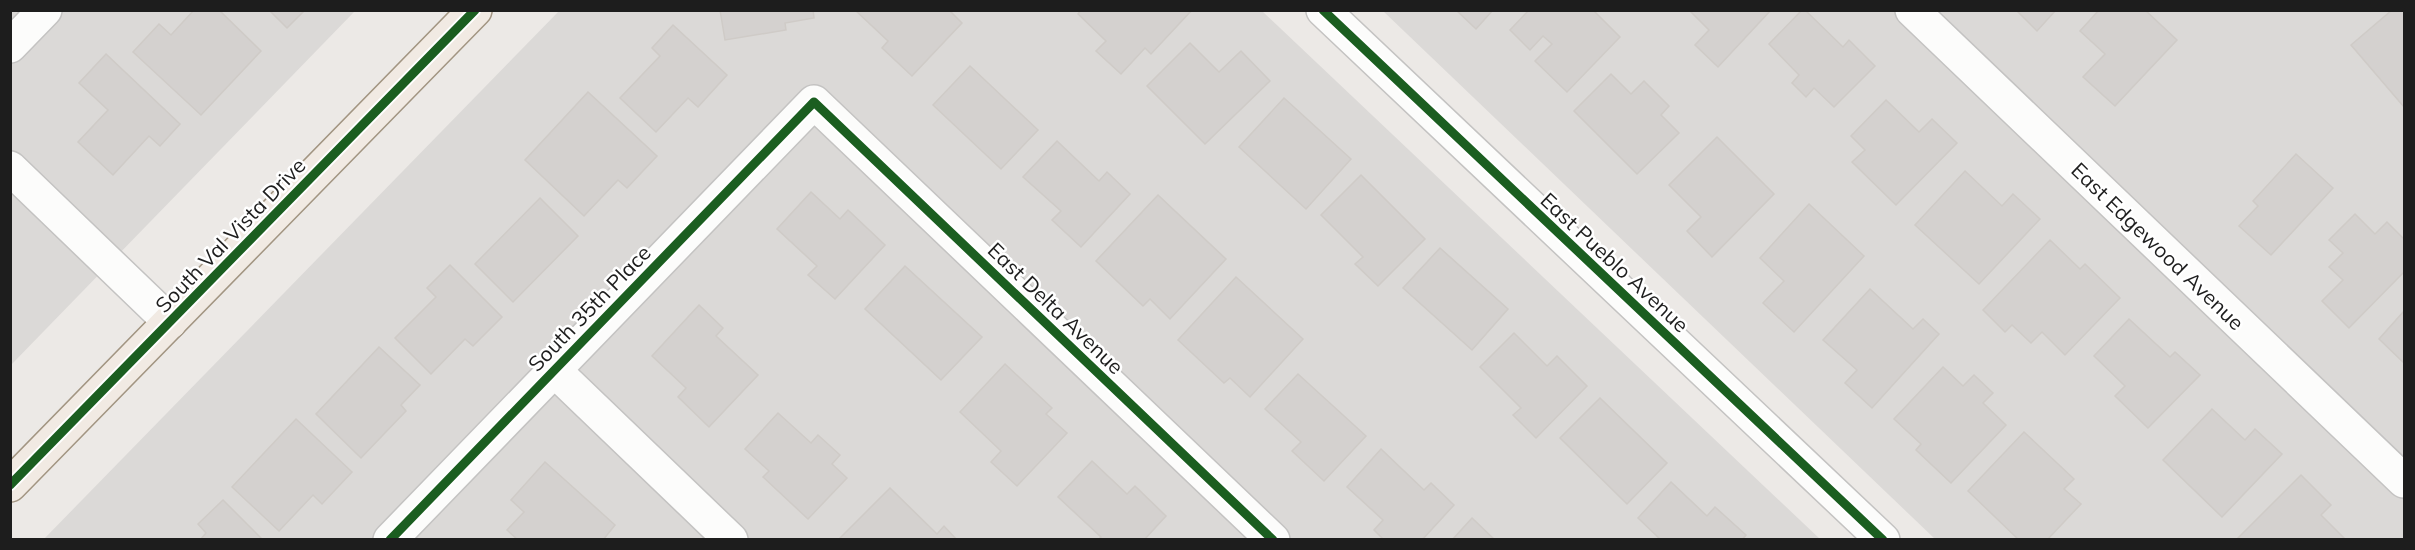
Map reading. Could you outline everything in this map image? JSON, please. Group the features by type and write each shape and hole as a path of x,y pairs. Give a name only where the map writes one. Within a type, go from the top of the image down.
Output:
{"main road":[{"name":"South Val Vista Drive","path":"10,485 475,10"}],"street":[{"path":"10,46 45,10"},
{"name":"East Pueblo Avenue","path":"1323,10 1883,540"},
{"name":"East Edgewood Avenue","path":"1912,10 2404,481"},
{"name":"South 35th Place","path":"390,540 814,102"},
{"name":"East Delta Avenue","path":"814,102 1273,540"},
{"path":"10,168 170,322"},
{"path":"554,370 731,540"}],"shaded area":[{"path":"560,10 1262,11 1820,539 43,540"},
{"path":"11,11 355,11 11,365"},
{"path":"1383,11 2404,11 2404,539 1935,539"}],"building":[{"path":"194,10 219,10 261,51 201,115 133,52 159,24 171,35"},
{"path":"269,10 305,10 287,28"},
{"path":"720,10 813,10 814,18 785,23 786,30 725,40"},
{"path":"855,10 949,10 962,23 912,76 882,48 888,41"},
{"path":"1081,10 1192,10 1151,54 1145,48 1121,74 1096,51 1106,41 1078,14"},
{"path":"1456,10 1493,10 1476,29"},
{"path":"1529,10 1593,10 1620,37 1567,92 1535,61 1552,44 1543,36 1530,50 1510,30"},
{"path":"1689,10 1771,10 1718,67 1695,45 1709,30"},
{"path":"1802,10 1805,10 1843,47 1849,40 1875,66 1834,107 1814,88 1806,97 1792,83 1799,75 1769,44"},
{"path":"2016,10 2056,10 2037,31"},
{"path":"2099,10 2145,10 2177,40 2115,106 2083,77 2105,54 2080,31"},
{"path":"2392,10 2404,10 2404,107 2351,45"},
{"path":"673,25 727,75 698,107 688,98 656,132 620,98 660,56 652,48"},
{"path":"1190,43 1219,72 1241,51 1270,81 1205,144 1147,86"},
{"path":"106,54 180,124 160,146 149,136 113,175 78,142 108,110 79,83"},
{"path":"970,66 1038,130 1001,169 933,105"},
{"path":"1611,74 1631,94 1644,81 1669,106 1661,115 1679,133 1637,174 1574,111"},
{"path":"588,92 657,156 627,188 618,180 584,216 525,160"},
{"path":"1284,98 1351,159 1306,209 1239,147"},
{"path":"1886,100 1919,132 1932,119 1957,143 1896,205 1852,162 1865,150 1851,136"},
{"path":"1717,137 1774,194 1712,257 1687,231 1701,217 1669,185"},
{"path":"1057,141 1099,181 1107,172 1130,194 1081,247 1052,220 1061,211 1023,177"},
{"path":"2296,154 2333,188 2271,255 2239,226 2258,206 2253,201"},
{"path":"1965,171 2002,206 2013,194 2040,219 1979,284 1915,225"},
{"path":"1361,175 1425,239 1378,286 1355,264 1363,257 1321,215"},
{"path":"811,192 840,219 848,210 885,245 835,299 808,275 817,266 777,229"},
{"path":"1158,195 1226,259 1170,319 1150,299 1143,306 1096,261"},
{"path":"540,198 578,236 513,302 475,264"},
{"path":"1809,204 1864,256 1794,332 1763,303 1784,281 1760,258"},
{"path":"2355,214 2375,234 2387,222 2404,239 2404,272 2349,328 2322,301 2343,280 2329,267 2343,253 2329,240"},
{"path":"2050,240 2080,269 2085,264 2120,298 2065,355 2042,332 2031,343 2012,325 2005,332 1983,310"},
{"path":"1440,248 1508,309 1472,350 1403,288"},
{"path":"450,265 502,317 473,346 465,339 431,374 395,338 436,297 427,288"},
{"path":"905,266 982,337 941,380 865,309"},
{"path":"1236,277 1303,339 1250,397 1230,378 1224,383 1178,340"},
{"path":"1870,289 1913,329 1923,319 1939,334 1872,408 1845,383 1857,370 1823,340"},
{"path":"699,305 723,328 716,336 758,375 709,427 678,397 686,388 652,356"},
{"path":"2404,311 2404,363 2379,339"},
{"path":"2129,319 2170,357 2175,352 2200,375 2148,428 2115,396 2125,386 2094,356"},
{"path":"1514,333 1547,366 1557,356 1587,386 1536,438 1513,415 1521,408 1480,367"},
{"path":"379,347 420,385 401,405 406,411 361,458 316,414"},
{"path":"1005,364 1052,408 1046,414 1067,433 1017,486 991,462 1001,451 960,412"},
{"path":"1943,367 1963,386 1974,375 1993,393 1983,403 2006,425 1951,483 1916,450 1921,444 1894,419"},
{"path":"1298,374 1366,436 1324,481 1292,451 1301,442 1265,409"},
{"path":"1600,398 1667,463 1627,504 1560,438"},
{"path":"2212,409 2245,440 2255,429 2282,454 2222,517 2163,460"},
{"path":"778,413 811,443 818,435 840,455 832,464 847,478 808,519 763,477 769,471 745,449"},
{"path":"296,419 352,472 322,504 313,495 279,531 232,487"},
{"path":"2024,432 2074,479 2064,489 2081,504 2047,540 2019,540 1968,491"},
{"path":"1381,449 1424,490 1431,483 1454,505 1422,540 1384,540 1374,530 1383,520 1347,487"},
{"path":"1092,461 1127,494 1135,486 1166,516 1144,540 1098,540 1101,537 1058,497"},
{"path":"545,462 615,525 603,540 518,540 507,530 524,512 511,500"},
{"path":"2301,475 2331,505 2321,515 2346,540 2236,540"},
{"path":"1671,482 1707,516 1715,507 1746,535 1742,540 1661,540 1638,518"},
{"path":"890,488 937,534 944,526 957,540 838,540"},
{"path":"223,500 263,540 200,540 206,533 198,524"},
{"path":"1472,518 1495,540 1452,540"}],"cycle path":[{"path":"10,485 475,10"},
{"path":"1323,10 1883,540"},
{"path":"390,540 814,102 1273,540"}]}
